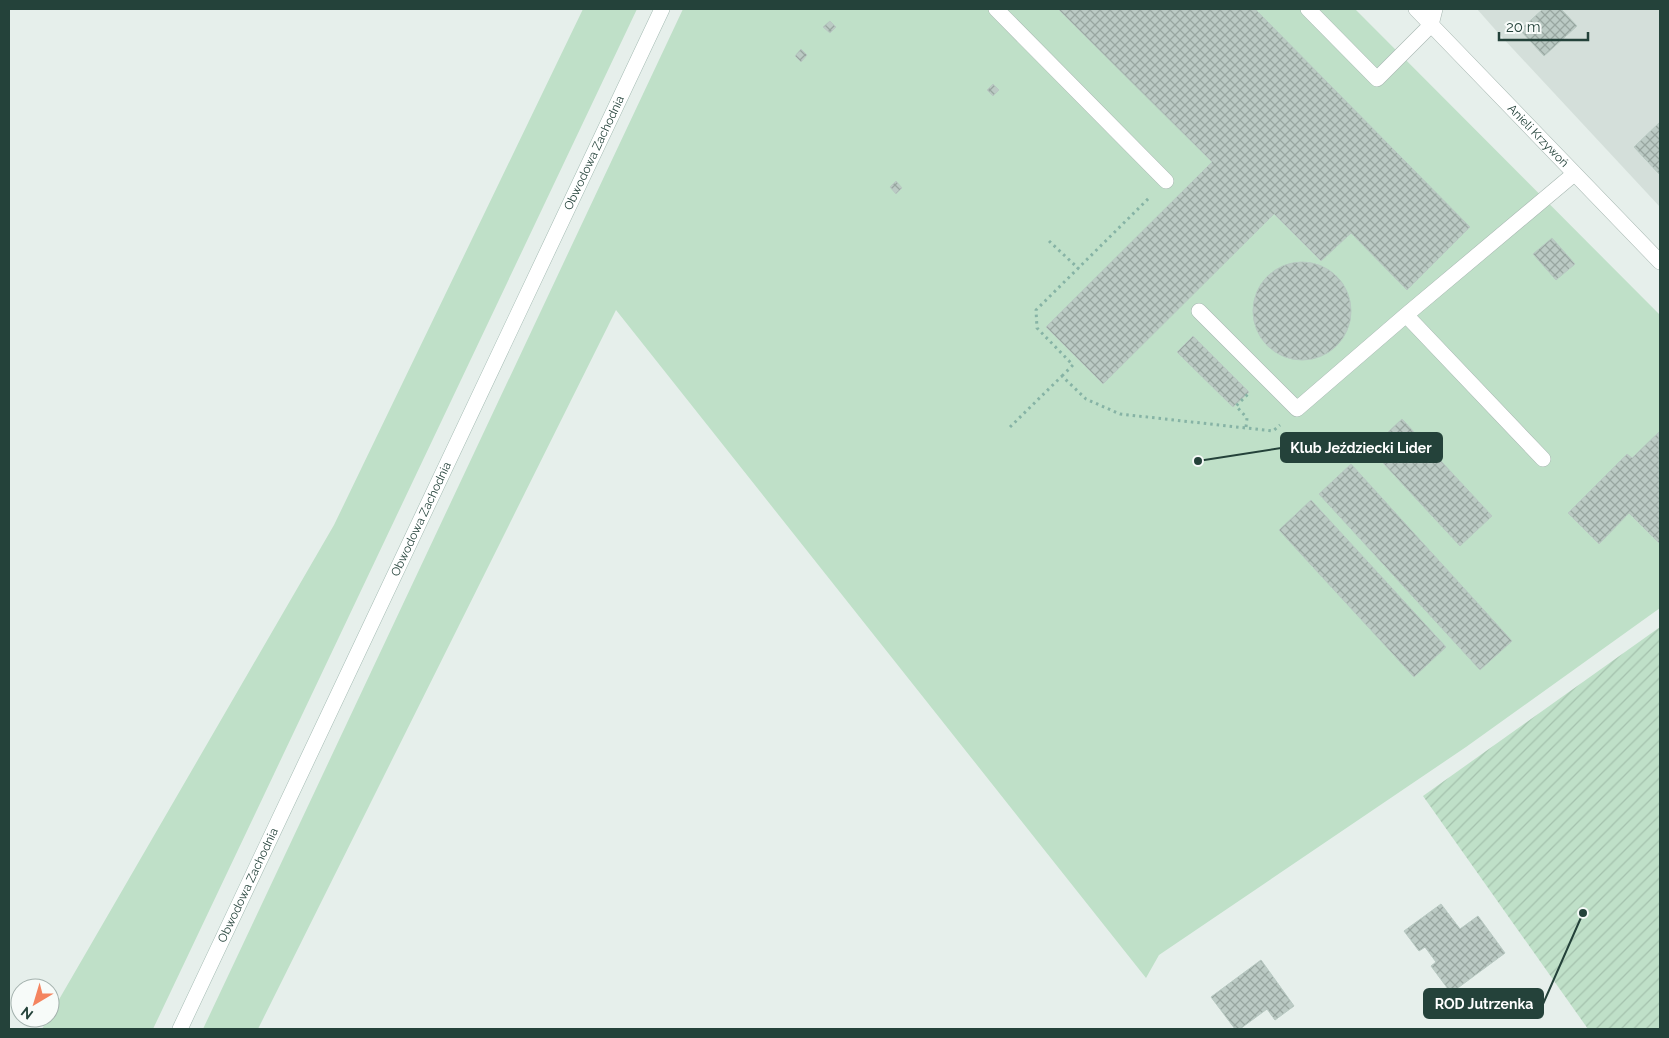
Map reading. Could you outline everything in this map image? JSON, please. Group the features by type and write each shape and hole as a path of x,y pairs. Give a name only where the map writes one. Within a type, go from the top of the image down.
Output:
{"main road":[{"name":"Obwodowa Zachodnia","path":"180,1029 662,9"},
{"path":"996,9 1166,181"},
{"path":"1308,9 1377,79 1431,25 1436,9"},
{"name":"Anieli Krzywoń","path":"1416,9 1660,262"},
{"path":"1198,311 1298,409 1406,315 1574,174"},
{"path":"1406,315 1543,459"}],"path":[{"path":"1010,427 1073,365 1037,328 1036,310 1166,181"},
{"path":"1049,241 1078,268"},
{"path":"1062,376 1086,400 1120,414 1273,431 1298,409"},
{"path":"1246,427 1247,418 1235,406 1265,377"}],"shaded area":[{"path":"1477,9 1660,9 1660,207 1500,35"}],"green space":[{"path":"583,9 637,9 153,1029 42,1029 60,1028 60,998 334,525"},
{"path":"683,9 1355,9 1660,315 1660,608 1466,747 1159,955 1146,978 616,310 258,1029 203,1029"},
{"path":"1660,627 1660,1029 1588,1029 1423,796"}],"building":[{"path":"1058,9 1255,9 1470,227 1407,290 1351,233 1321,261 1274,214 1103,384 1046,327 1212,162"},
{"path":"1543,9 1561,9 1577,26 1544,56 1520,30"},
{"path":"830,21 836,27 830,33 823,27"},
{"path":"801,49 807,55 801,62 795,56"},
{"path":"993,84 999,90 993,96 987,90"},
{"path":"1660,122 1660,175 1634,147"},
{"path":"896,181 902,188 896,194 890,187"},
{"path":"1552,238 1575,264 1556,280 1533,254"},
{"path":"1302,262 1321,266 1337,276 1347,292 1351,311 1347,330 1337,346 1321,356 1302,360 1283,356 1267,346 1257,330 1253,311 1257,292 1267,276 1283,266"},
{"path":"1193,336 1249,392 1233,407 1177,352"},
{"path":"1402,419 1492,516 1460,546 1370,449"},
{"path":"1659,432 1660,544 1629,513 1599,544 1568,513 1627,454 1632,458"},
{"path":"1351,464 1512,641 1480,670 1319,494"},
{"path":"1311,500 1446,647 1414,677 1279,530"},
{"path":"1441,904 1460,929 1478,916 1505,953 1451,993 1431,966 1436,962 1425,947 1419,951 1404,931"},
{"path":"1261,960 1294,1006 1275,1020 1267,1009 1240,1029 1235,1029 1211,997"}],"place":[{"name":"Klub Jeździecki Lider","path":"1198,461"},
{"name":"ROD Jutrzenka","path":"1583,913"}]}
